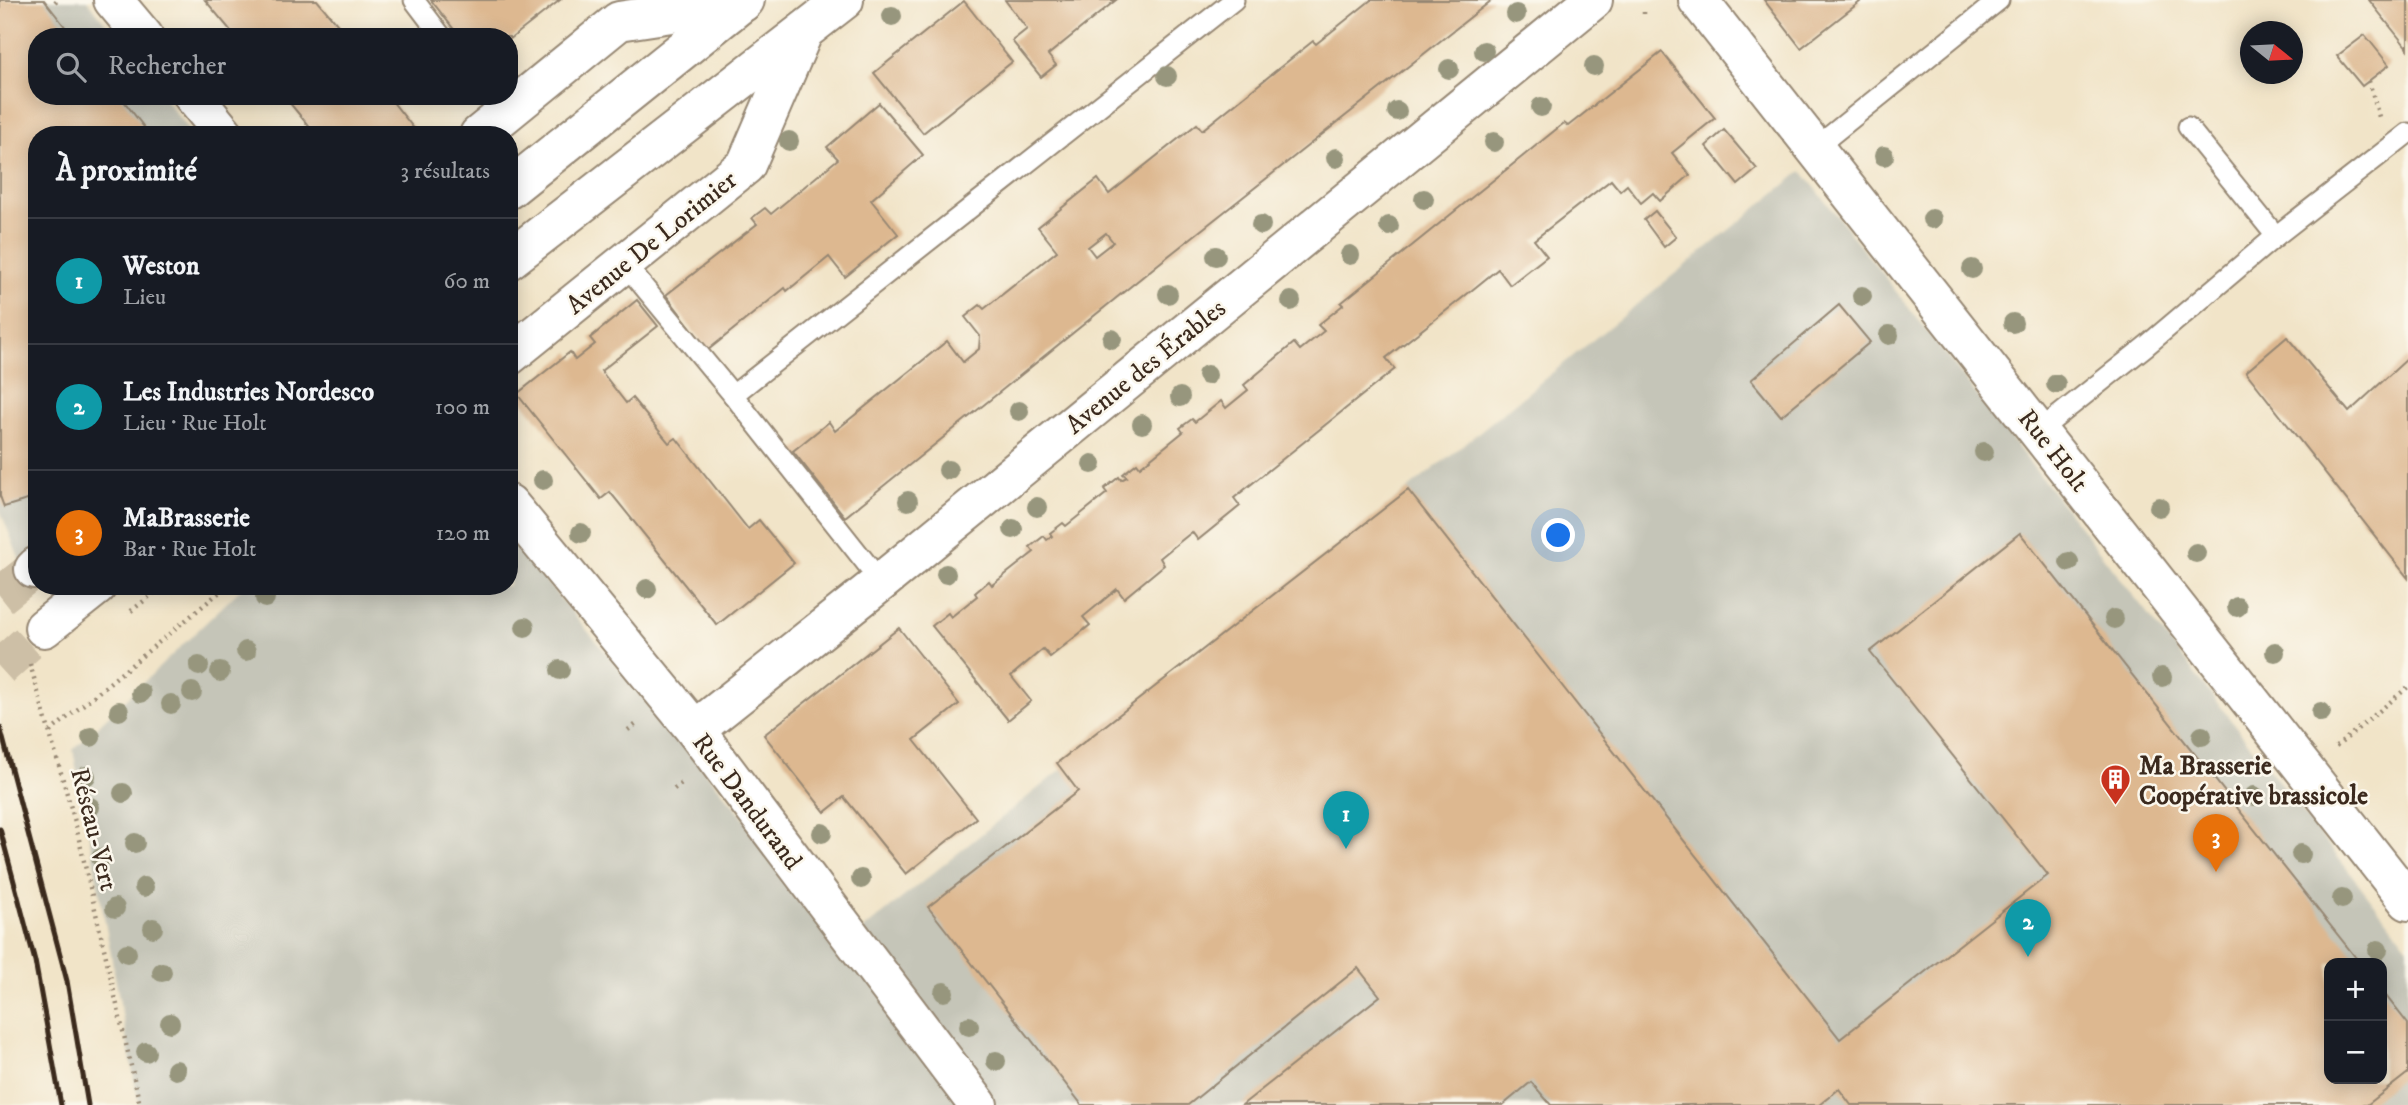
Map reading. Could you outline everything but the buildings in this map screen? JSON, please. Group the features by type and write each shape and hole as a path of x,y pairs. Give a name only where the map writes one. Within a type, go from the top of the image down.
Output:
{"street":[{"path":"113,0 136,28"},
{"name":"Avenue De Lorimier","path":"518,253 844,0"},
{"name":"Avenue des Érables","path":"695,730 881,582 1593,0"},
{"name":"Rue Holt","path":"1698,0 2408,901"},
{"path":"518,95 619,21 744,1"},
{"path":"518,182 744,1"},
{"name":"Avenue De Lorimier","path":"518,348 747,165 803,33"},
{"path":"200,105 218,126"},
{"path":"489,116 504,105"},
{"name":"Rue Dandurand","path":"518,515 695,730 978,1105"},
{"path":"36,642 87,595"}],"lane":[{"path":"414,0 435,28"},
{"path":"733,396 1234,0"},
{"path":"1815,148 1999,0"},
{"path":"2188,127 2276,236"},
{"path":"2039,432 2276,236 2408,133"},
{"path":"624,263 881,582"}],"path":[{"path":"50,732 216,595"},
{"name":"Réseau-Vert","path":"36,642 50,732 75,822 140,1105"},
{"path":"2335,748 2408,687"},
{"path":"628,730 639,722"},
{"path":"674,789 685,781"}],"shaded area":[{"path":"0,0 87,0 109,28 28,28 28,105 169,105 185,126 28,126 28,558 21,563 0,510"},
{"path":"1802,171 2408,947 2408,1105 139,1105 73,750 235,595 518,595 518,548 848,942"}],"tunnel":[{"path":"0,596 28,574"},
{"path":"0,668 44,628"}],"railway":[{"path":"0,727 67,981 88,1105"},
{"path":"0,829 35,961 61,1105"}],"place":[{"name":"Ma Brasserie Coopérative brassicole","path":"2116,807"},
{"name":"Weston","path":"1346,849"},
{"name":"MaBrasserie","path":"2216,872"},
{"name":"Les Industries Nordesco","path":"2028,957"}]}
